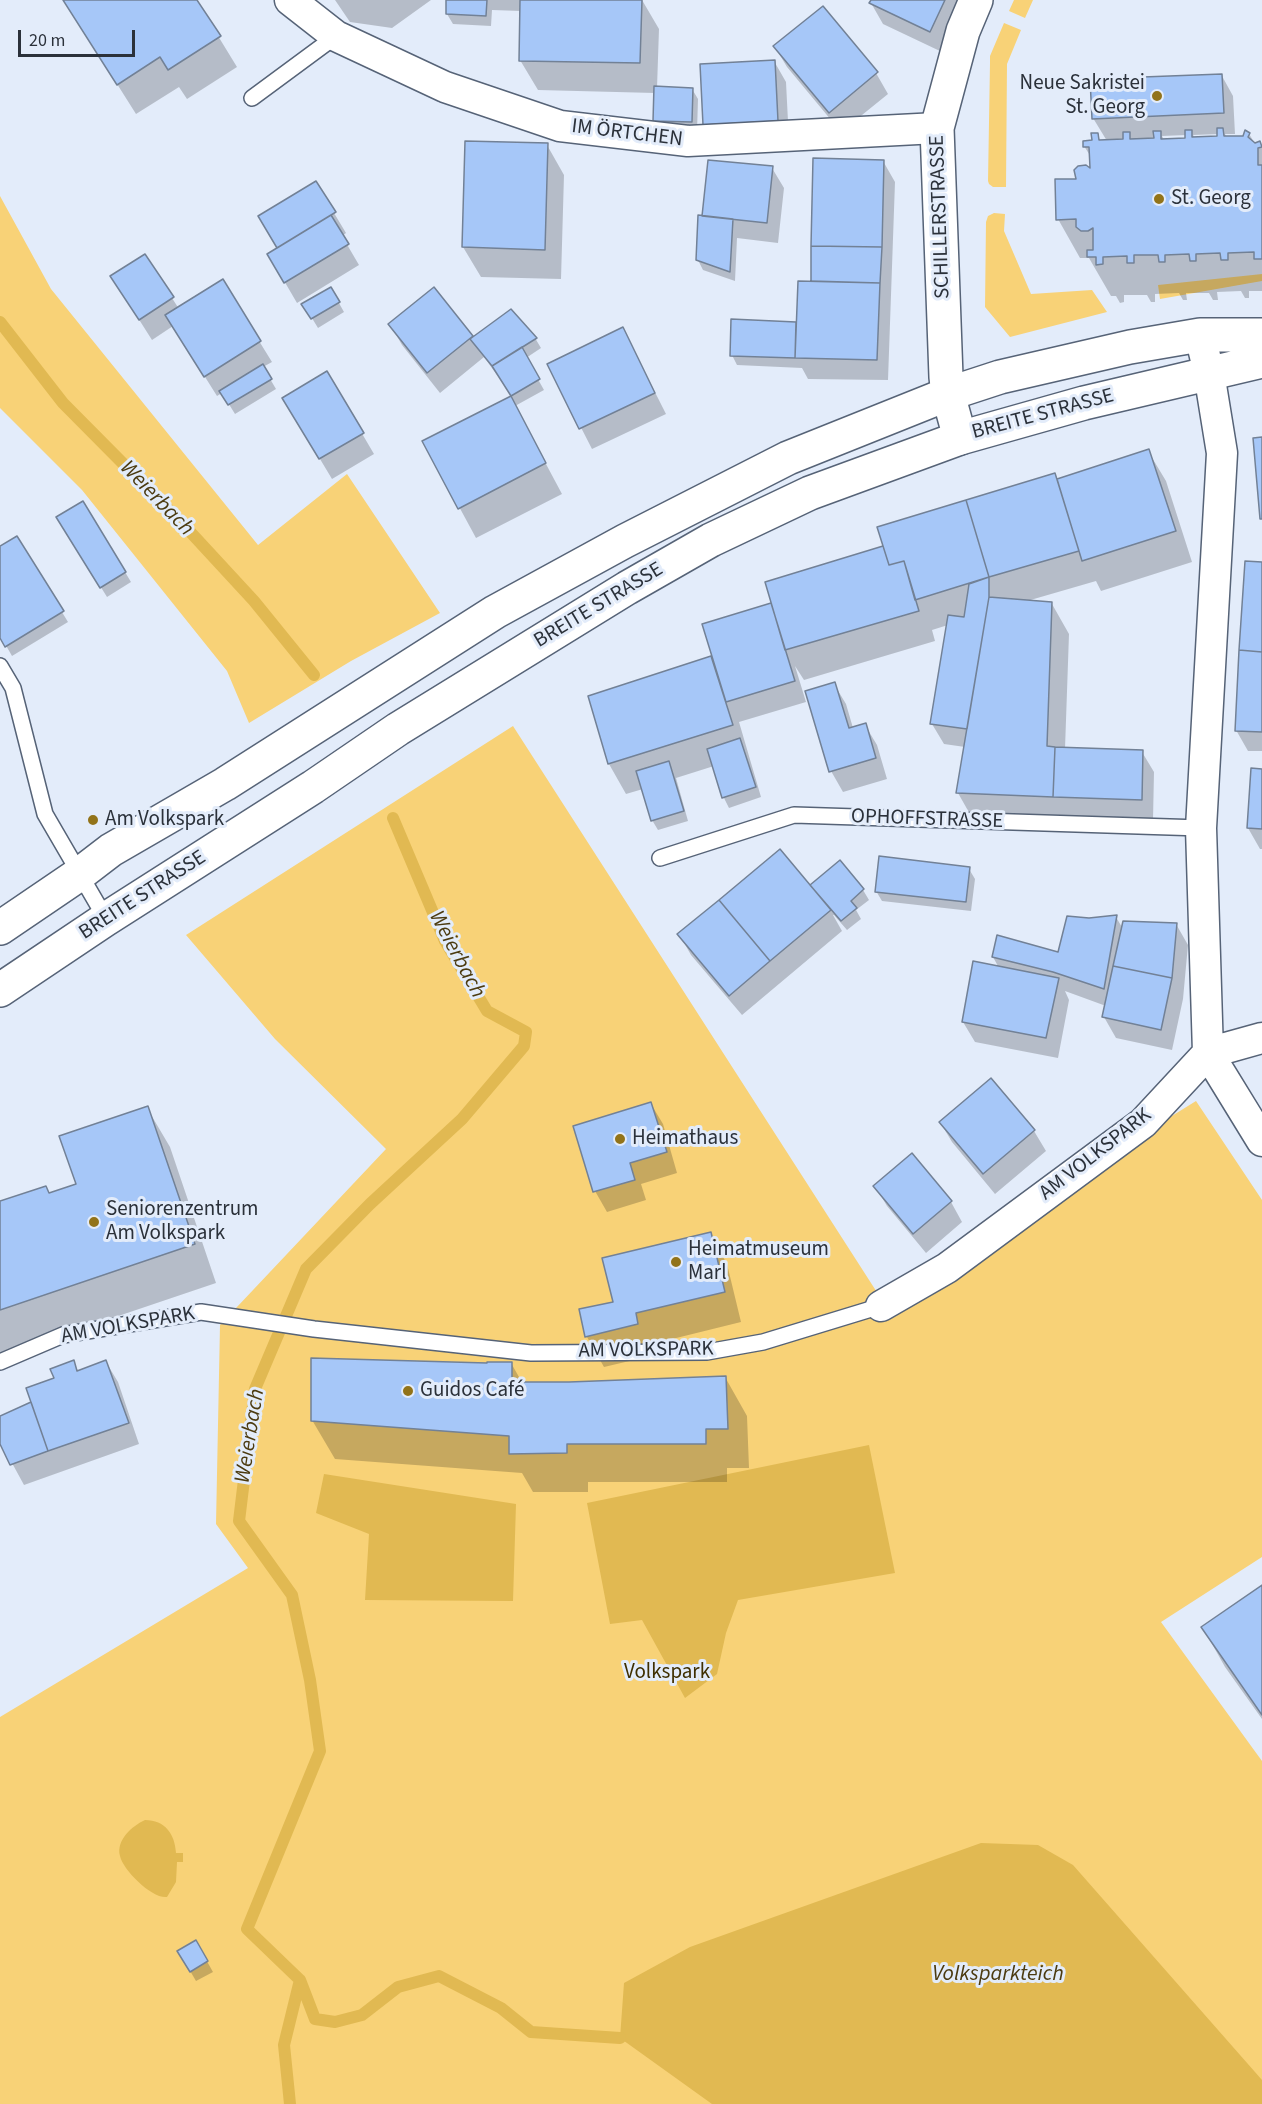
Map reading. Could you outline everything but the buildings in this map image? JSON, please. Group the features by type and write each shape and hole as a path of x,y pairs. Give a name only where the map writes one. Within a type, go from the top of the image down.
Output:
{"main road":[{"name":"SCHILLERSTRASSE","path":"960,438 948,394 946,377 937,128 963,31 976,0"},
{"name":"BREITE STRASSE","path":"0,928 111,850 225,784 495,612 626,541 788,458 948,394 1000,377 1130,347 1200,335 1262,335"},
{"name":"BREITE STRASSE","path":"0,990 106,919 304,793 398,729 627,588 702,545 810,493 960,438 1084,403 1262,361"}],"street":[{"name":"IM ÖRTCHEN","path":"290,0 336,36 445,87 560,126 687,141 937,128"},
{"path":"1200,335 1222,453 1201,828 1208,1053 1262,1142"},
{"path":"1208,1053 1262,1038"},
{"name":"AM VOLKSPARK","path":"880,1306 947,1268 1143,1123 1208,1053"}],"lane":[{"path":"252,98 336,36"},
{"path":"0,666 13,688 45,814 106,919"},
{"name":"OPHOFFSTRASSE","path":"660,858 794,815 1201,828"},
{"name":"AM VOLKSPARK","path":"0,1362 63,1335 201,1312 314,1329 531,1353 707,1352 763,1342 880,1306"}],"green space":[{"path":"1014,0 1033,0 1025,18 1009,11"},
{"path":"1004,23 1021,30 1007,64 1006,187 993,187 988,181 990,56"},
{"path":"0,196 51,289 258,545 347,474 440,613 351,661 249,723 227,671 82,490 0,408"},
{"path":"994,213 1005,214 1004,231 1031,294 1092,290 1107,312 1010,337 985,307 986,222 988,216"},
{"path":"1262,274 1262,281 1160,299 1158,285"},
{"name":"Volkspark","path":"513,726 880,1297 1196,1101 1262,1200 1262,1557 1161,1622 1262,1761 1262,2104 0,2104 0,1717 248,1568 216,1524 220,1325 386,1149 275,1039 186,935"}],"water":[{"path":"869,1445 895,1573 738,1600 726,1633 717,1674 685,1698 642,1620 610,1624 587,1503"},
{"path":"324,1474 516,1504 513,1601 365,1600 369,1534 316,1513"},
{"path":"145,1820 158,1822 168,1829 174,1840 176,1853 183,1853 183,1862 177,1862 176,1882 167,1897 146,1889 139,1883 122,1862 120,1856 120,1844 126,1834"},
{"name":"Volksparkteich","path":"981,1843 1038,1845 1073,1865 1262,2080 1262,2104 712,2104 620,2038 624,1983 690,1947"}],"waterway":[{"name":"Weierbach","path":"0,322 63,403 182,523 254,601 314,675"},
{"name":"Weierbach","path":"290,2104 284,2045 300,1980 247,1929 320,1751 310,1680 292,1595 239,1521 255,1389 306,1269 370,1204 462,1119 524,1046 526,1032 487,1011 445,941 393,818"},
{"path":"300,1980 315,2019 335,2022 362,2015 398,1987 439,1976 501,2008 531,2032 620,2038"}],"place":[{"name":"Neue Sakristei St. Georg","path":"1157,96"},
{"name":"St. Georg","path":"1159,199"},
{"name":"Am Volkspark","path":"93,820"},
{"name":"Heimathaus","path":"620,1139"},
{"name":"Seniorenzentrum Am Volkspark","path":"94,1222"},
{"name":"Heimatmuseum Marl","path":"676,1262"},
{"name":"Guidos Café","path":"408,1391"}]}
